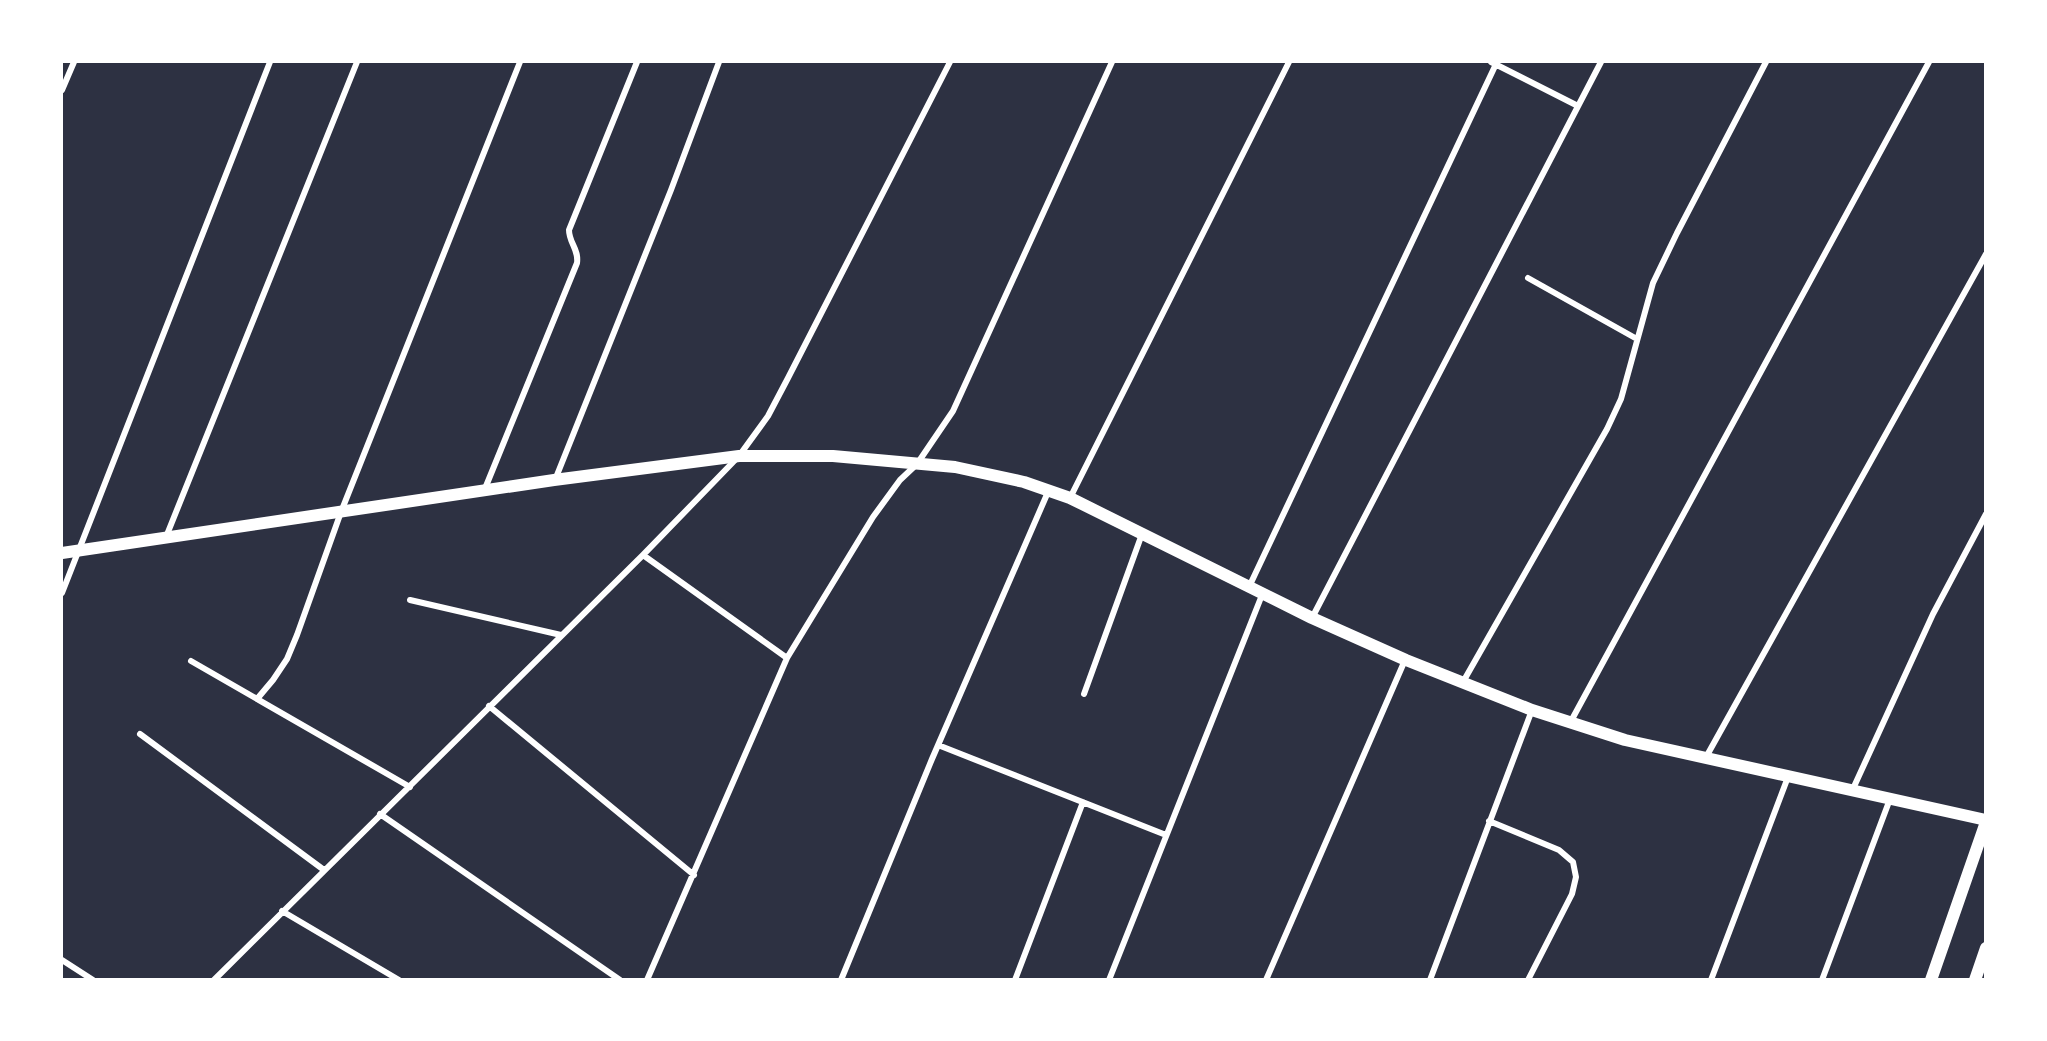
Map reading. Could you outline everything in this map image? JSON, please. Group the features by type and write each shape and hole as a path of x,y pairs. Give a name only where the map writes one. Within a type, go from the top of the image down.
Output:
{"main road":[{"path":"62,553 554,480 739,456 833,456 955,467 1024,482 1070,498 1312,618 1406,660 1532,710 1625,740 1986,821 1931,980"},
{"path":"1975,980 1986,948"}],"street":[{"path":"62,90 74,62"},
{"path":"62,593 270,62"},
{"path":"166,537 357,62"},
{"path":"257,699 273,680 294,643 340,512 520,62"},
{"path":"483,492 577,263 577,251 571,241 569,230 637,62"},
{"path":"554,480 719,62"},
{"path":"214,980 643,555 739,456 768,416 950,62"},
{"path":"647,980 787,658 873,518 900,480 917,464 937,438 953,411 1112,62"},
{"path":"1070,498 1289,62"},
{"path":"1312,618 1601,62"},
{"path":"1463,683 1607,429 1621,399 1650,292 1665,258 1766,62"},
{"path":"1570,723 1929,62"},
{"path":"1249,588 1493,63 1578,106"},
{"path":"1705,759 1986,254"},
{"path":"1528,278 1637,339"},
{"path":"841,980 938,745 1048,492"},
{"path":"1852,791 1933,614 1986,514"},
{"path":"1084,694 1142,533"},
{"path":"643,555 787,658"},
{"path":"1109,980 1262,595"},
{"path":"410,600 561,634"},
{"path":"1266,980 1406,660"},
{"path":"191,661 410,787"},
{"path":"489,706 694,875"},
{"path":"1430,980 1532,710"},
{"path":"140,734 324,870"},
{"path":"938,745 1166,835"},
{"path":"1711,980 1788,777"},
{"path":"1822,980 1890,799"},
{"path":"1015,980 1083,802"},
{"path":"380,814 620,980"},
{"path":"1489,821 1558,850 1573,862 1576,878 1572,894 1528,980"},
{"path":"282,911 399,980"},
{"path":"62,960 93,980"}]}
